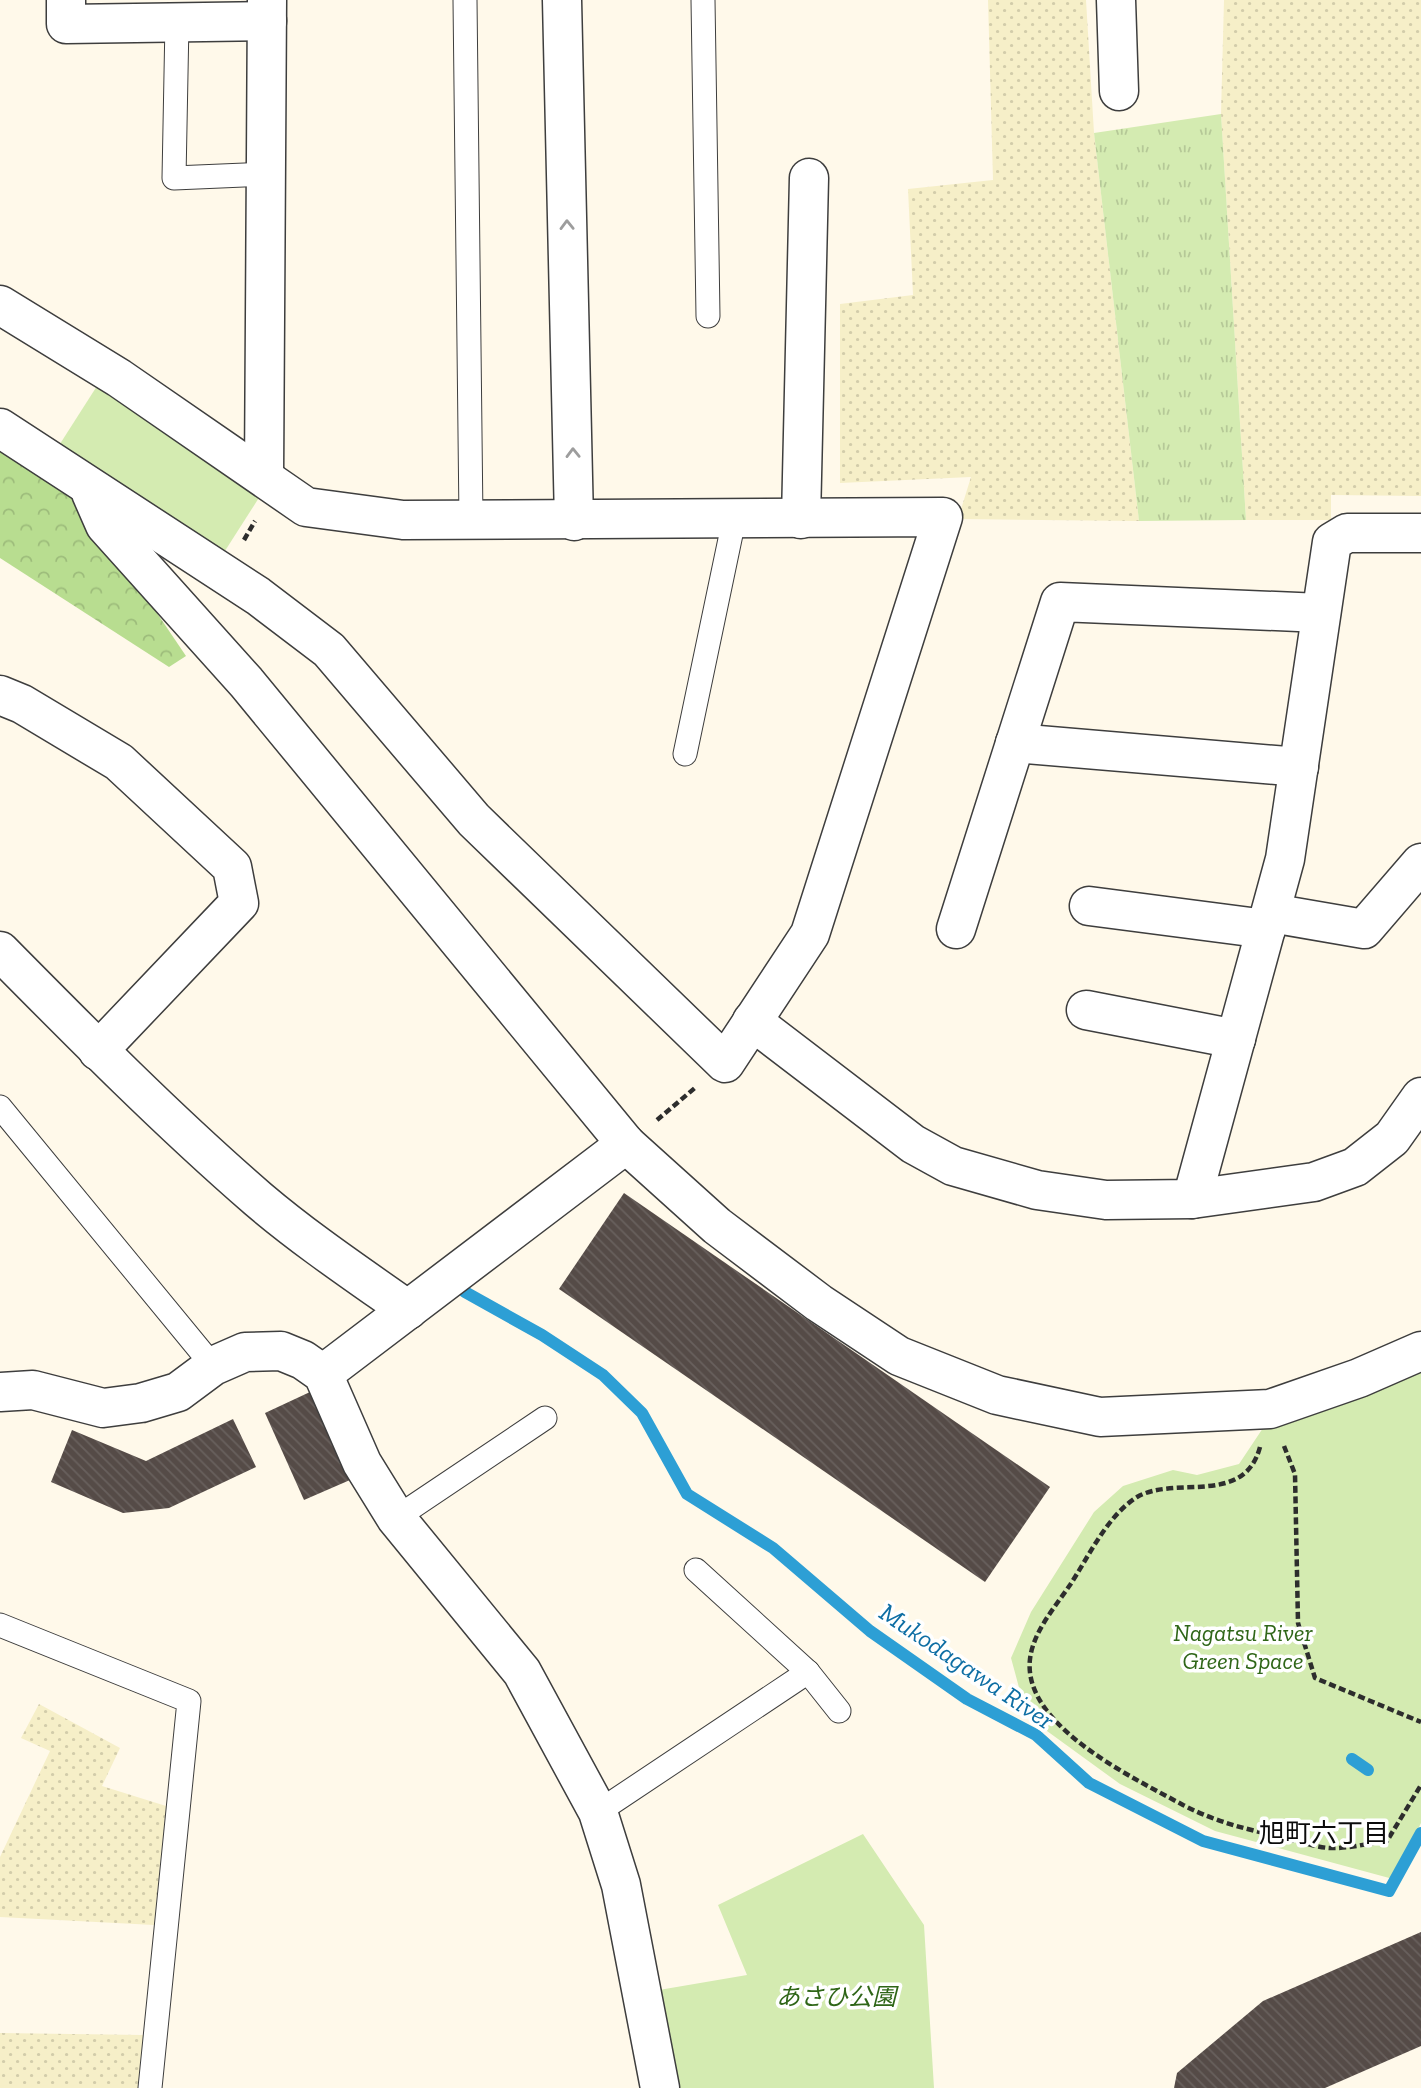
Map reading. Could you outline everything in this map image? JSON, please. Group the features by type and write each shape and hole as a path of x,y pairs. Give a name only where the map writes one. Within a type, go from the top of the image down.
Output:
{"street":[{"path":"65,0 66,24 177,22 267,11 264,476"},
{"path":"562,0 575,521"},
{"path":"1116,0 1119,91"},
{"path":"802,519 810,178"},
{"path":"0,305 119,378 306,507 403,520 943,517 810,933 724,1063 474,820 329,650 258,596 0,428"},
{"path":"89,488 105,525 246,682 626,1144 717,1226 819,1303 899,1356 997,1395 1100,1418 1270,1409 1359,1378 1421,1351"},
{"path":"1192,1199 1285,859 1332,542 1347,533 1421,533"},
{"path":"956,929 1060,602 1321,613"},
{"path":"0,695 22,704 119,762 232,867 239,903 98,1051"},
{"path":"1015,743 1299,767"},
{"path":"1089,906 1364,929 1421,863"},
{"path":"0,951 98,1051 259,1199 324,1251 408,1310"},
{"path":"1086,1010 1236,1039"},
{"path":"752,1021 913,1144 953,1166 1037,1190 1106,1200 1192,1199 1314,1182 1355,1167 1392,1138 1421,1097"},
{"path":"323,1374 626,1144"},
{"path":"0,1392 33,1391 103,1408 141,1403 178,1392 214,1366 245,1352 281,1351 303,1360 323,1374 362,1463 396,1518 522,1672 598,1812 621,1885 660,2088"}],"lane":[{"path":"466,0 471,520"},
{"path":"703,0 708,316"},
{"path":"177,22 173,178 266,174"},
{"path":"685,754 734,520"},
{"path":"0,1107 214,1366"},
{"path":"396,1518 545,1418"},
{"path":"696,1570 808,1672 839,1712"},
{"path":"0,1625 190,1701 150,2088"},
{"path":"598,1812 808,1672"}],"path":[{"path":"626,1144 724,1063"},
{"path":"1270,1409 1294,1474 1298,1623 1315,1678 1421,1722"},
{"path":"1270,1409 1257,1459 1240,1477 1200,1489 1172,1486 1139,1496 1118,1512 1038,1633 1030,1660 1037,1698 1053,1720 1120,1771 1216,1822 1330,1848 1387,1841 1421,1785"}],"shaded area":[{"path":"988,0 1086,0 1094,133 1139,521 958,519 971,477 840,483 840,304 913,295 908,189 993,180"},
{"path":"1224,0 1421,0 1421,496 1331,495 1331,520 1246,520 1221,114"},
{"path":"39,1704 120,1748 102,1786 166,1806 154,1925 0,1917 0,1857 50,1751 21,1738"},
{"path":"0,2033 143,2035 139,2088 0,2088"}],"green space":[{"path":"1221,114 1246,520 1139,521 1094,133"},
{"path":"97,386 262,493 223,554 58,447"},
{"path":"0,443 80,499 186,656 169,667 0,558"},
{"name":"Nagatsu River Green Space","path":"1421,1364 1421,1823 1393,1879 1215,1831 1120,1784 1047,1731 1024,1706 1011,1658 1031,1612 1094,1512 1123,1486 1173,1470 1197,1475 1239,1464 1263,1428"},
{"name":"あさひ公園","path":"863,1834 924,1925 934,2088 678,2088 659,1990 747,1975 718,1905"}],"building":[{"path":"624,1193 1050,1487 985,1582 559,1289"},
{"path":"310,1392 350,1480 304,1500 265,1413"},
{"path":"233,1419 256,1467 169,1508 123,1513 51,1482 72,1430 146,1461"},
{"path":"1421,1932 1421,2046 1325,2088 1174,2088 1177,2073 1263,2001"}],"waterway":[{"name":"Mukodagawa River","path":"465,1292 542,1335 603,1375 642,1413 687,1494 773,1548 870,1631 967,1699 1036,1735 1089,1783 1203,1841 1389,1891 1421,1833"},
{"path":"1352,1759 1368,1770"}],"district":[{"name":"旭町六丁目","path":"1324,1833"}]}
